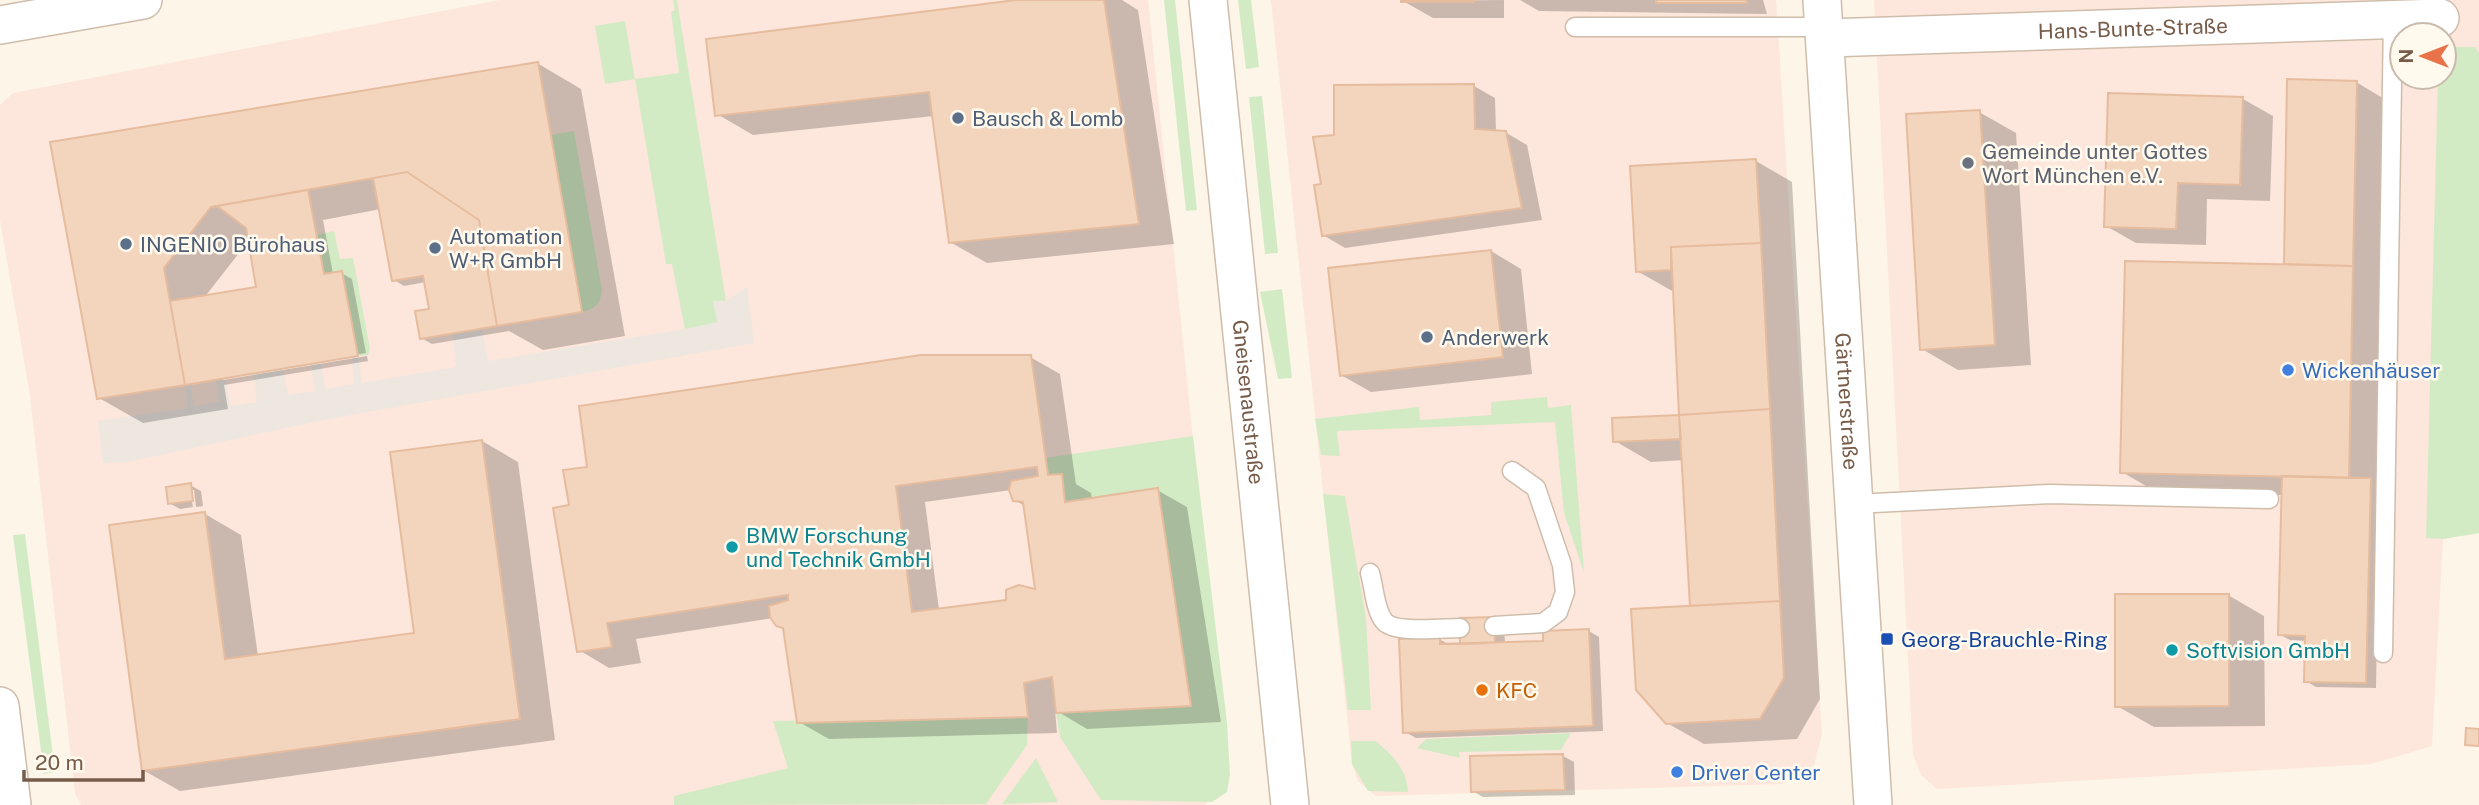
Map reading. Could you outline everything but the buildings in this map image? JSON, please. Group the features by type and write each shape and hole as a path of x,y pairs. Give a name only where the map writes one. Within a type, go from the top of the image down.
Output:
{"street":[{"path":"0,25 143,0"},
{"name":"Gneisenaustraße","path":"1208,0 1290,805"},
{"name":"Hans-Bunte-Straße","path":"1825,22 2440,18"},
{"name":"Gärtnerstraße","path":"1825,22 1873,805"},
{"path":"0,706 12,805"}],"lane":[{"path":"2383,653 2393,19"},
{"path":"1575,27 1825,22"},
{"path":"1494,626 1543,623 1558,612 1565,592 1562,565 1536,488 1513,471"},
{"path":"1855,504 2049,494 2269,499"},
{"path":"1370,573 1380,614 1387,624 1397,629 1460,628"}],"shaded area":[{"path":"500,0 1148,0 1227,771 1223,786 1205,805 81,805 75,793 30,396 0,220 0,105 13,93"},
{"path":"1271,0 1776,0 1822,734 1814,765 1802,776 1782,784 1376,796 1358,781 1352,764"},
{"path":"1874,0 2479,0 2479,533 2443,539 2432,746 2371,764 1937,789 1921,775 1913,755"},
{"path":"672,263 713,301 726,301 747,287 754,343 328,419 127,462 103,463 98,421 188,408 185,385 190,384 194,406 219,402 215,379 225,378 230,406 257,402 253,373 283,369 288,395 315,391 311,364 321,362 325,389 354,384 352,357 358,356 362,383 456,367 453,333 482,328 488,361 685,329"}],"green space":[{"path":"673,0 677,0 726,301 713,301 717,322 685,329 672,264 666,264 635,79 679,73 671,12 675,10"},
{"path":"1164,0 1175,0 1197,210 1186,211"},
{"path":"1238,0 1251,0 1259,67 1246,69"},
{"path":"625,21 635,79 605,84 595,26"},
{"path":"2458,47 2475,47 2479,53 2479,533 2443,539 2426,538 2438,91 2458,91"},
{"path":"1262,96 1278,253 1265,254 1249,97"},
{"path":"574,131 602,290 596,305 582,312 551,135"},
{"path":"334,231 340,259 353,258 370,349 368,355 358,356 342,271 324,274 317,235"},
{"path":"1282,289 1292,378 1278,379 1260,292"},
{"path":"1547,397 1548,408 1571,405 1584,573 1564,513 1555,422 1337,431 1340,456 1321,455 1315,419 1419,407 1420,420 1491,415 1491,402"},
{"path":"1193,436 1227,723 1230,775 1227,792 1212,802 1101,800 1060,737 1056,713 1191,705 1158,488 1065,502 1062,474 1048,475 1045,458"},
{"path":"1323,494 1345,496 1366,618 1371,710 1348,710"},
{"path":"25,534 55,772 44,774 13,535"},
{"path":"1028,717 1027,745 986,804 674,805 674,796 788,768 773,721"},
{"path":"1571,733 1561,750 1459,752 1460,758 1417,748 1426,739"},
{"path":"1351,741 1376,741 1402,770 1408,792 1368,791 1352,764"},
{"path":"1036,758 1058,802 1002,804"}],"place":[{"name":"Bausch & Lomb","path":"958,118"},
{"name":"Gemeinde unter Gottes Wort München e.V.","path":"1968,163"},
{"name":"INGENIO Bürohaus","path":"126,244"},
{"name":"Automation W+R GmbH","path":"435,248"},
{"name":"Anderwerk","path":"1427,337"},
{"name":"Wickenhäuser","path":"2288,370"},
{"name":"BMW Forschung und Technik GmbH","path":"732,547"},
{"name":"Georg-Brauchle-Ring","path":"1887,639"},
{"name":"Softvision GmbH","path":"2172,650"},
{"name":"KFC","path":"1482,690"},
{"name":"Driver Center","path":"1677,772"}]}
